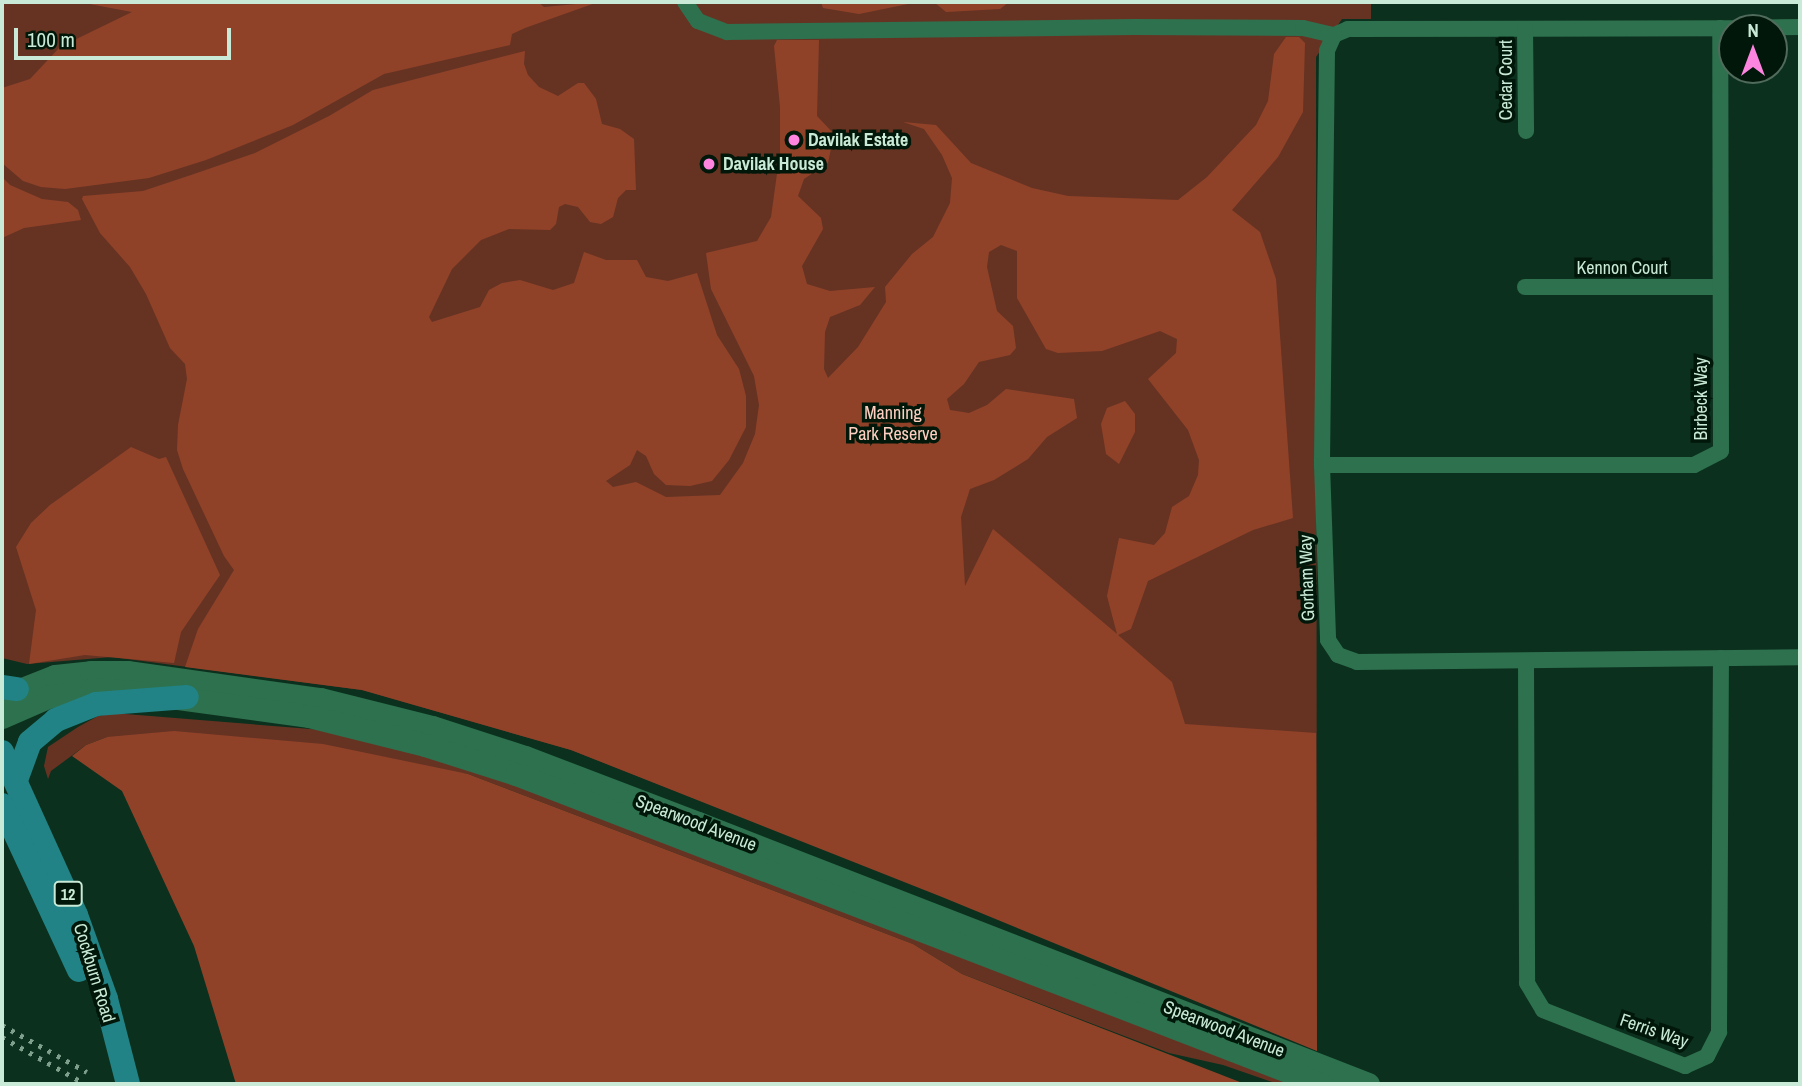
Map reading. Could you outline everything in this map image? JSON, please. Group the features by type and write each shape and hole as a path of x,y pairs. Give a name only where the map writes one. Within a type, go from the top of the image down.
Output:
{"main road":[{"name":"Spearwood Avenue","path":"7,691 55,676 127,672 320,699 432,727 525,757 1368,1084"},
{"name":"Spearwood Avenue","path":"2,717 48,697 92,689 187,697 309,716 425,745 516,774 1321,1084"},
{"path":"16,780 30,742 56,720 96,704 187,697"},
{"name":"Cockburn Road","path":"2,752 76,915 106,999 115,1043 128,1084"},
{"name":"Cockburn Road","path":"2,805 59,922 92,1002 115,1043"}],"street":[{"path":"685,2 698,22 727,32 1147,27 1303,28 1334,35 1348,29 1718,28"},
{"name":"Cedar Court","path":"1525,29 1526,131"},
{"name":"Gorham Way","path":"1334,35 1327,51 1322,465 1328,640 1338,654 1357,662 1800,657"},
{"name":"Birbeck Way","path":"1322,465 1694,465 1721,451 1720,287 1725,84"},
{"name":"Kennon Court","path":"1525,287 1720,287"},
{"name":"Ferris Way","path":"1526,662 1527,983 1543,1010 1685,1066 1707,1056 1719,1032 1721,658"}],"green space":[{"name":"Manning Park Reserve","path":"2,2 1371,2 1371,19 1342,19 1316,57 1317,1051 1139,973 571,750 362,690 112,657 27,664 2,658"},
{"path":"79,2 538,2 544,7 598,2 512,34 510,45 384,74 293,125 206,160 149,178 65,189 41,187 23,181 2,163 2,88 30,79 60,47 132,12"},
{"path":"821,2 918,2 859,14 823,8"},
{"path":"934,2 1009,2 1000,9 946,12"},
{"name":"Manning Park Reserve","path":"1286,37 1299,37 1305,43 1303,112 1278,157 1232,210 1260,232 1276,279 1293,518 1253,530 1148,581 1131,629 1118,635 1172,682 1185,724 1316,733 1317,1051 942,897 571,750 362,690 185,667 198,629 234,570 224,556 183,469 177,450 178,425 187,379 185,364 170,348 146,294 130,267 100,233 82,199 83,196 143,191 255,153 329,116 373,90 525,51 524,64 528,75 539,87 558,96 578,83 584,83 596,99 602,124 620,129 634,139 636,190 626,190 618,198 613,217 601,224 590,222 578,207 565,204 559,207 556,224 550,230 509,229 481,240 452,269 429,317 432,322 480,307 489,290 502,283 520,280 553,290 574,283 584,252 606,260 637,260 646,277 668,281 697,273 717,335 739,369 746,396 746,427 729,460 712,481 690,486 666,485 654,474 646,456 637,450 630,465 606,481 613,487 636,482 666,497 720,495 743,463 755,434 759,405 754,376 711,289 706,253 757,241 771,217 780,152 780,107 774,46 777,40 819,40 817,116 834,134 828,163 804,179 798,196 821,218 823,229 802,266 807,284 830,291 875,287 860,305 830,317 825,332 824,369 828,378 858,347 886,302 885,287 912,254 933,237 950,203 952,178 942,155 924,129 903,122 936,125 971,163 1032,188 1068,196 1178,200 1207,177 1256,125 1268,101 1274,54","holes":["1001,245 1017,251 1017,298 1046,349 1058,353 1102,351 1160,331 1177,339 1176,353 1148,379 1188,430 1199,460 1198,475 1189,496 1172,507 1165,533 1154,545 1119,538 1107,596 1117,634 993,529 965,586 961,517 970,489 994,480 1028,459 1047,437 1077,418 1074,399 1006,389 987,405 969,413 950,410 947,399 964,384 979,362 1010,355 1016,348 1013,326 997,311 987,267 989,252"]},
{"path":"2,177 10,185 42,199 68,202 78,210 81,220 24,228 2,238"},
{"path":"1125,401 1135,414 1135,432 1119,464 1106,454 1101,424 1107,408"},
{"path":"131,447 159,459 166,457 220,575 181,632 174,663 85,655 29,664 36,610 16,547 31,523 50,505"},
{"path":"113,713 336,731 496,776 1301,1084 1278,1084 1223,1065 1169,1053 962,974 913,944 468,774 107,737 86,745 51,771 48,779 44,766 48,747 98,716"},
{"path":"174,731 323,744 468,774 913,944 962,974 1245,1084 236,1084 194,946 122,791 72,756 86,745 107,737"}],"railway":[{"path":"2,1025 87,1072"},
{"path":"2,1037 82,1082"}],"place":[{"name":"Davilak Estate","path":"794,140"},
{"name":"Davilak House","path":"709,164"}]}
